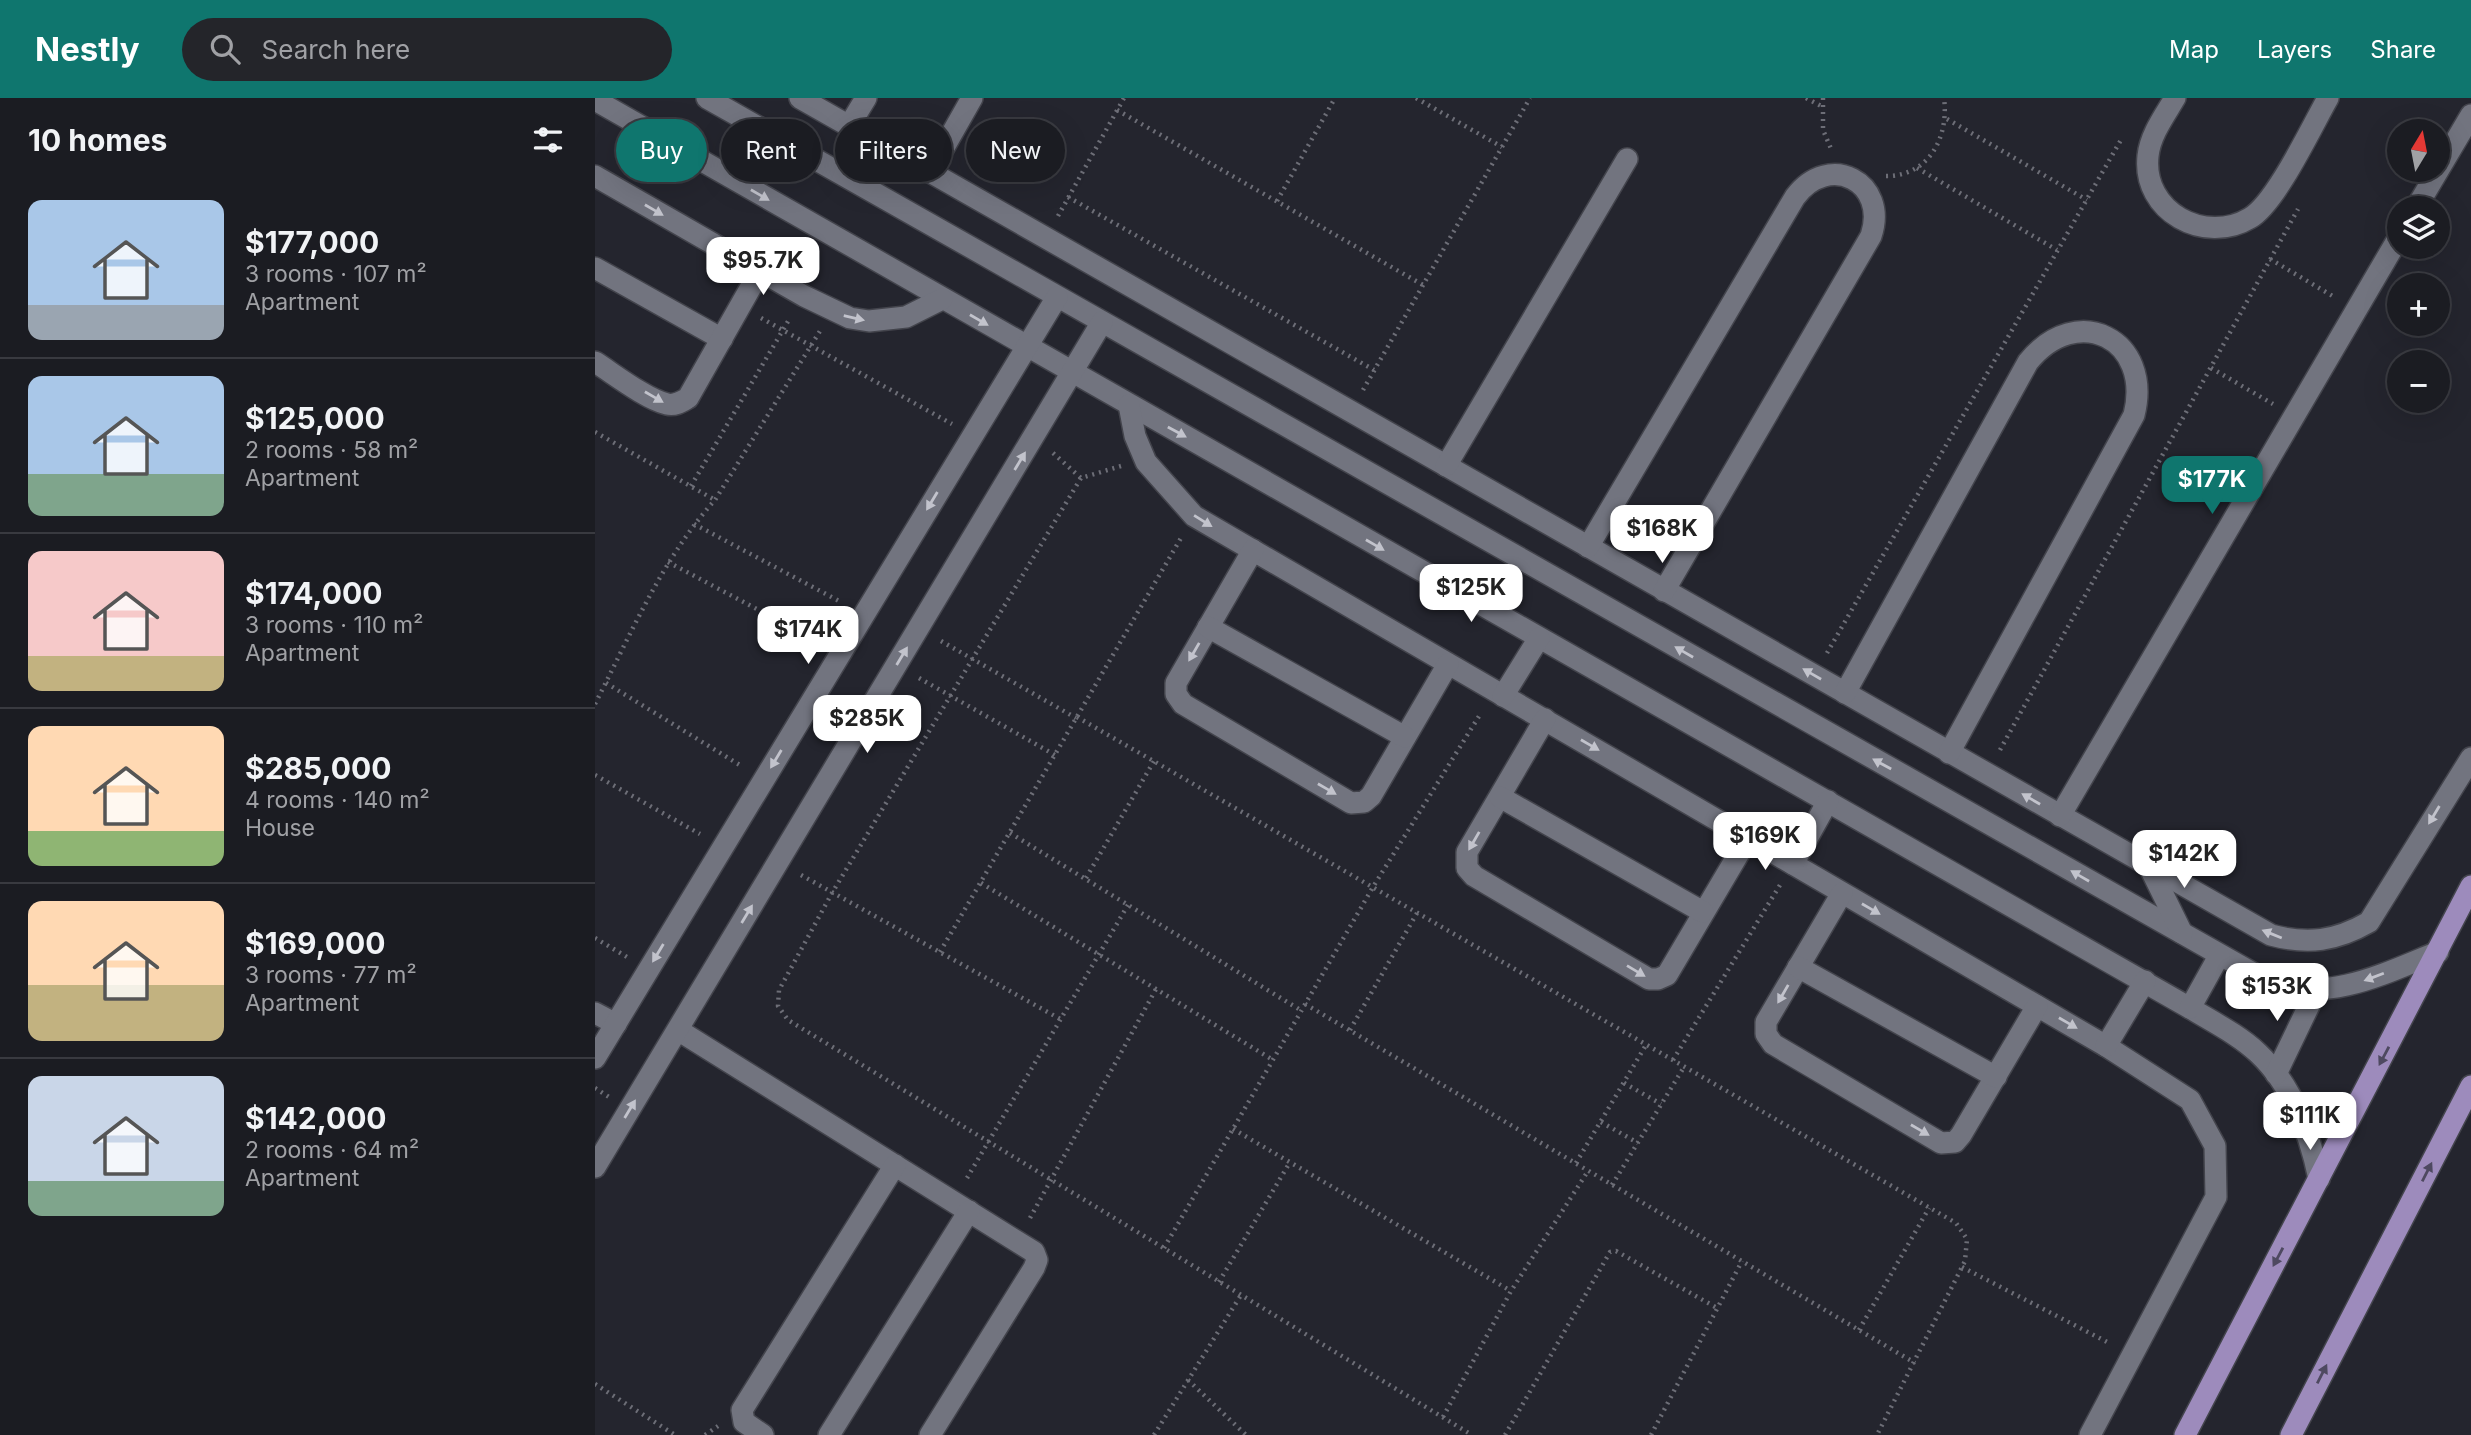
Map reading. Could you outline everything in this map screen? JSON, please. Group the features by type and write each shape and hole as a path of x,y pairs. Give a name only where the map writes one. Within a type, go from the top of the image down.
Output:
{"main road":[{"path":"2185,1435 2471,886"},
{"path":"2291,1435 2471,1086"}],"street":[{"path":"706,98 2272,984 2316,991 2356,984 2438,953"},
{"path":"800,98 837,119"},
{"path":"853,119 866,98"},
{"path":"952,133 972,98"},
{"path":"2175,98 2156,132 2148,155 2150,181 2161,204 2180,220 2205,229 2230,227 2253,217 2270,198 2328,98"},
{"path":"595,100 2190,1008 2242,1041 2276,1074 2307,1133 2319,1179"},
{"path":"2423,196 2471,115"},
{"path":"1446,466 1627,159"},
{"path":"1588,547 1795,197 1814,178 1840,175 1853,179 1872,198 1875,211 1871,236 1664,590"},
{"path":"595,176 832,311 869,321 888,321 924,311 942,299"},
{"path":"948,182 2271,935 2296,942 2322,941 2347,935 2369,922 2471,758"},
{"path":"2060,816 2387,258"},
{"path":"595,268 722,339"},
{"path":"595,362 661,402 675,405 688,398 760,271"},
{"path":"595,1058 1057,297"},
{"path":"595,1167 1102,322"},
{"path":"1845,693 2028,362 2042,344 2063,334 2085,331 2107,337 2125,351 2137,371 2140,393 2134,415 1949,753"},
{"path":"1129,405 1135,436 1146,463 1194,516 2106,1046 2190,1100 2215,1146 2216,1198 2090,1435"},
{"path":"1253,550 1176,682 1179,700 1351,803 1368,799 1448,664"},
{"path":"1208,627 1405,737"},
{"path":"1499,693 1539,638"},
{"path":"1545,719 1467,852 1465,863 1470,872 1649,979 1667,975 1748,838"},
{"path":"1500,797 1703,912"},
{"path":"1793,864 1828,801"},
{"path":"2149,866 2182,933"},
{"path":"1842,892 1766,1022 1769,1040 1941,1143 1958,1139 2037,1006"},
{"path":"2190,1008 2219,956"},
{"path":"1798,967 1996,1077"},
{"path":"2106,1046 2145,981"},
{"path":"2276,1074 2316,991"},
{"path":"595,1013 615,1024"},
{"path":"678,1030 1034,1252 1036,1265 930,1435"},
{"path":"764,1435 744,1422 742,1410 895,1165"},
{"path":"829,1435 961,1206"}],"path":[{"path":"1046,238 1124,98"},
{"path":"1277,201 1335,98"},
{"path":"1416,98 1502,147"},
{"path":"1351,412 1530,98"},
{"path":"1806,98 1821,106"},
{"path":"1823,98 1823,130 1833,151 1841,159"},
{"path":"1883,176 1895,176 1917,168 1938,147 1947,119 1944,98"},
{"path":"1117,110 1423,285"},
{"path":"1947,119 2087,200"},
{"path":"1815,676 2126,132"},
{"path":"1917,168 2057,250"},
{"path":"1068,197 1374,370"},
{"path":"1987,774 2302,202"},
{"path":"2270,259 2357,310"},
{"path":"691,486 804,296"},
{"path":"739,305 972,435"},
{"path":"595,704 669,562 694,524 715,500 832,311"},
{"path":"2211,368 2294,416"},
{"path":"595,432 715,500"},
{"path":"1034,436 1081,478"},
{"path":"1146,463 1104,470 1081,478 832,893 779,990 782,1013 787,1020 1472,1435"},
{"path":"940,952 1194,516"},
{"path":"694,524 863,614"},
{"path":"669,562 840,653"},
{"path":"919,628 1684,1066 1929,1208 1964,1232 1968,1253 1877,1435"},
{"path":"897,665 1055,755"},
{"path":"606,683 764,779"},
{"path":"1164,1248 1373,887 1499,693"},
{"path":"1086,879 1154,761"},
{"path":"595,775 723,847"},
{"path":"1010,832 1302,1011"},
{"path":"778,862 1062,1020"},
{"path":"1673,1060 1793,864"},
{"path":"980,883 1273,1060"},
{"path":"961,1206 989,1142 1129,905"},
{"path":"1350,1030 1417,913"},
{"path":"595,937 648,970"},
{"path":"1017,1241 1156,989"},
{"path":"1305,1004 1915,1363"},
{"path":"1576,1163 1646,1045"},
{"path":"1612,1185 1684,1066"},
{"path":"1624,1083 1661,1104"},
{"path":"1601,1122 1638,1143"},
{"path":"1233,1129 1511,1291"},
{"path":"1219,1282 1290,1162"},
{"path":"1443,1418 1511,1291 1588,1171"},
{"path":"1859,1331 1929,1208"},
{"path":"1505,1435 1610,1252 1616,1251 1717,1308"},
{"path":"1651,1435 1742,1261"},
{"path":"1962,1267 2133,1355"},
{"path":"1154,1435 1241,1295"},
{"path":"1188,1380 1246,1435"},
{"path":"595,1384 675,1435"}]}
